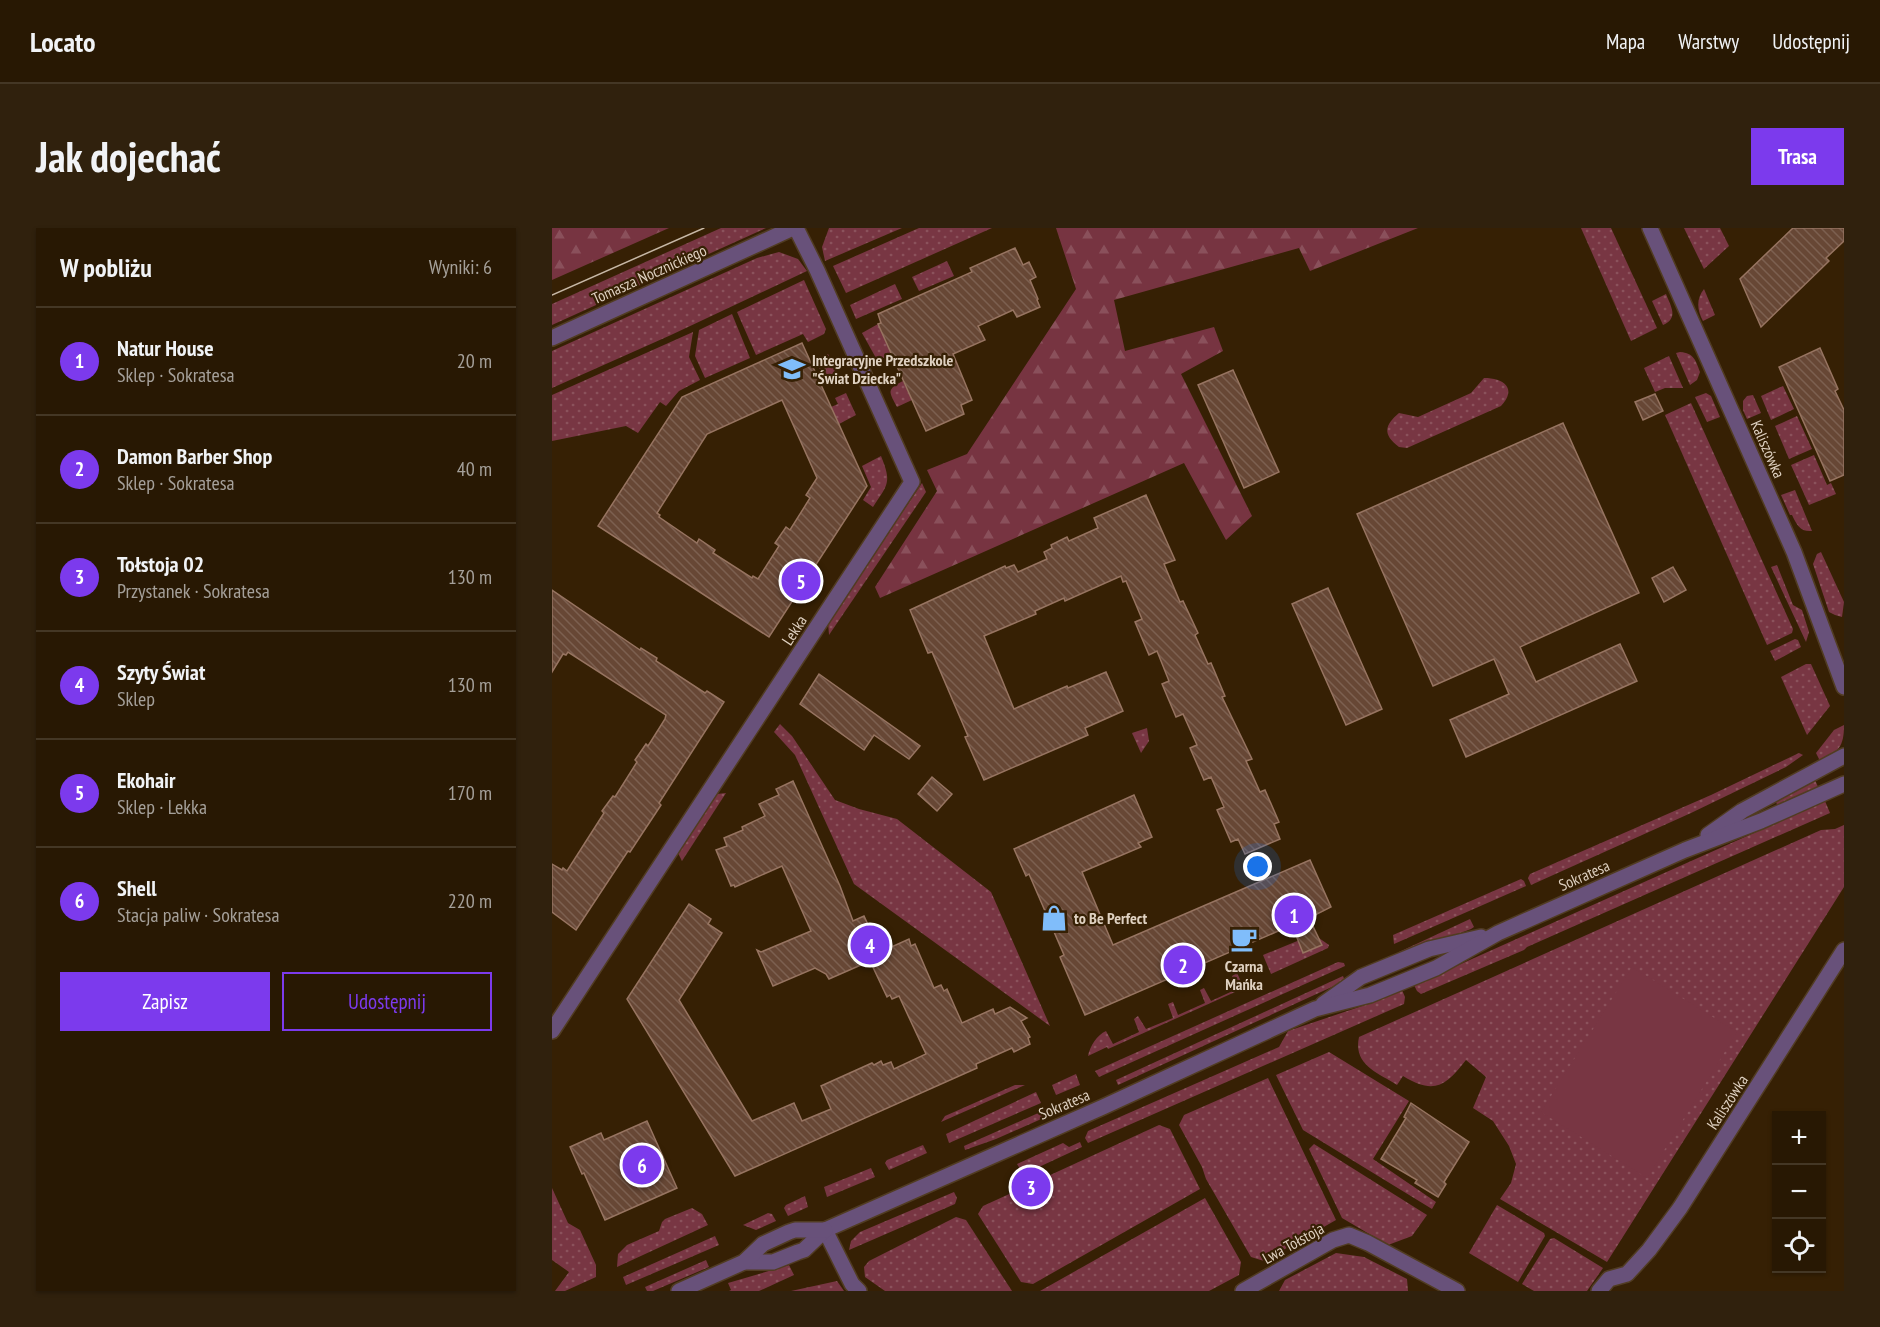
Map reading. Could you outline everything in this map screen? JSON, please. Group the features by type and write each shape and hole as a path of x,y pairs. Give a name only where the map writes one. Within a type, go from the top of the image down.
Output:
{"street":[{"name":"Tomasza Nocznickiego","path":"552,338 795,228"},
{"name":"Lekka","path":"552,1031 912,482 821,278 795,228"},
{"name":"Kaliszówka","path":"1650,228 1794,552 1844,687"},
{"name":"Sokratesa","path":"1685,850 1742,811 1844,756"},
{"name":"Sokratesa","path":"744,1262 773,1262 804,1250 825,1230 1103,1107 1315,1009 1361,977 1429,949 1498,933 1685,850 1761,821 1844,784"},
{"name":"Kaliszówka","path":"1599,1291 1609,1279 1626,1275 1632,1269 1680,1208 1844,950"},
{"name":"Sokratesa","path":"679,1291 744,1262 763,1244 789,1232 825,1230"},
{"path":"825,1230 852,1284 859,1291"},
{"name":"Lwa Tołstoja","path":"1244,1291 1333,1240 1349,1235 1456,1291"}],"shaded area":[{"path":"721,228 766,228 552,325 552,304"},
{"path":"829,228 902,228 825,261 822,247"},
{"path":"919,228 992,228 846,293 833,266"},
{"path":"1581,228 1611,228 1657,328 1631,341"},
{"path":"1684,228 1720,228 1729,246 1704,269"},
{"path":"779,252 798,259 807,271 552,388 552,351 757,258"},
{"path":"947,261 954,276 919,291 912,277"},
{"path":"804,280 826,329 824,334 808,342 803,334 756,355 737,312"},
{"path":"895,284 902,299 856,319 850,305"},
{"path":"1704,289 1715,315 1703,321 1698,305"},
{"path":"1666,294 1672,316 1663,325 1652,301"},
{"path":"732,314 750,358 705,378 695,356 699,330"},
{"path":"878,324 892,355 884,358 876,358 862,333"},
{"path":"693,332 689,357 700,380 679,391 666,406 660,402 638,433 626,426 552,441 552,395"},
{"path":"1676,353 1691,356 1696,361 1700,372 1697,380 1690,385"},
{"path":"828,354 838,375 826,381 815,360"},
{"path":"1669,356 1683,388 1665,388 1655,392 1644,368"},
{"path":"1484,378 1491,378 1506,385 1508,394 1501,406 1407,448 1399,447 1390,438 1388,426 1399,413 1418,417 1471,393"},
{"path":"903,381 912,400 897,407 891,391"},
{"path":"1783,386 1794,409 1771,420 1761,396"},
{"path":"846,393 856,415 839,424 831,407 838,404 835,398"},
{"path":"1706,393 1711,396 1720,417 1707,422 1695,397"},
{"path":"1753,395 1761,413 1747,419 1743,410 1743,401 1747,396"},
{"path":"1691,403 1793,629 1792,633 1767,645 1665,415"},
{"path":"1797,416 1812,449 1789,459 1775,426"},
{"path":"1814,455 1827,485 1831,483 1836,494 1809,505 1791,465"},
{"path":"881,456 887,483 873,507 863,500 871,487 862,466"},
{"path":"922,483 926,492 829,635 828,622"},
{"path":"1795,490 1812,531 1799,527 1790,515 1781,495"},
{"path":"1821,552 1844,602 1842,617 1829,612 1813,564 1817,554"},
{"path":"1777,565 1793,605 1802,610 1809,632 1806,642 1771,567"},
{"path":"1795,639 1801,647 1775,661 1770,651"},
{"path":"1806,664 1811,664 1830,706 1807,735 1781,677"},
{"path":"780,724 792,736 835,800 897,819 991,892 1050,1026 854,884 795,755 774,732"},
{"path":"1844,725 1839,748 1832,755 1820,761 1816,753 1834,730"},
{"path":"1147,728 1149,741 1141,753 1132,733"},
{"path":"1799,753 1803,755 1786,767 1691,813 1531,885 1528,878 1530,874 1711,795"},
{"path":"1815,780 1819,789 1778,807 1776,802"},
{"path":"726,793 682,861 678,853 717,794"},
{"path":"1825,801 1830,813 1524,950 1421,994 1414,985"},
{"path":"1844,825 1844,887 1607,1262 1500,1199 1511,1183 1516,1164 1509,1146 1493,1121 1473,1108 1486,1077 1466,1060 1452,1076 1439,1085 1431,1086 1414,1082 1403,1076 1397,1085 1368,1067 1363,1061 1358,1047 1359,1037 1821,830 1835,829"},
{"path":"1521,879 1526,886 1394,944 1393,935"},
{"path":"1470,919 1474,927 1471,929 1400,956 1399,952"},
{"path":"1316,936 1329,945 1328,948 1271,974 1263,955 1307,937"},
{"path":"1338,962 1344,963 1345,966 1099,1077 1095,1071"},
{"path":"1632,967 1737,1032 1647,1178 1541,1112"},
{"path":"1237,973 1244,988 1088,1056 1094,1041 1106,1031 1113,1044 1139,1032 1134,1019 1138,1016 1146,1029 1173,1018 1168,1004 1173,1002 1178,1015 1205,1003 1200,990 1204,988 1211,1001 1237,989 1232,976"},
{"path":"1343,976 1345,981 1118,1085 1116,1080"},
{"path":"1402,990 1405,997 1404,1004 1088,1143 1085,1138 1088,1131 1279,1047 1288,1031"},
{"path":"1329,1052 1409,1101 1373,1159 1436,1202 1432,1209 1303,1130 1276,1075"},
{"path":"1076,1074 1080,1085 1056,1095 1052,1085"},
{"path":"1268,1078 1336,1220 1264,1261 1251,1257 1206,1179 1179,1125 1184,1115"},
{"path":"1015,1085 1025,1085 941,1122 945,1116"},
{"path":"1036,1092 1041,1103 949,1143 946,1134"},
{"path":"1045,1110 1048,1116 965,1150 964,1146"},
{"path":"1159,1125 1170,1129 1200,1189 1033,1284 1021,1282 978,1214 983,1206"},
{"path":"1080,1142 1082,1147 1026,1173 1017,1164 1063,1143 1069,1147"},
{"path":"1314,1144 1427,1215 1412,1236 1388,1245 1342,1218 1309,1149"},
{"path":"923,1145 927,1153 889,1170 885,1163 887,1160"},
{"path":"871,1168 875,1177 827,1197 824,1187"},
{"path":"552,1188 568,1223 580,1230 596,1265 596,1277 565,1291 555,1291 569,1272 552,1260"},
{"path":"954,1192 957,1198 955,1204 849,1250 851,1241 860,1232"},
{"path":"805,1196 808,1207 788,1216 784,1208 786,1205"},
{"path":"1205,1198 1241,1262 1239,1275 1209,1291 1040,1291"},
{"path":"1497,1205 1544,1233 1545,1236 1518,1282 1469,1253"},
{"path":"692,1208 702,1214 708,1225 617,1267 618,1254 627,1245 659,1231 665,1219"},
{"path":"768,1213 772,1214 776,1221 756,1230 743,1225"},
{"path":"956,1217 966,1220 1012,1291 885,1291 865,1277 864,1267 869,1261"},
{"path":"715,1236 719,1245 626,1285 623,1277"},
{"path":"1554,1238 1603,1268 1587,1291 1534,1291 1522,1284 1550,1239"},
{"path":"1336,1253 1364,1257 1407,1279 1408,1291 1279,1291 1285,1280"},
{"path":"706,1260 709,1267 653,1291 647,1291 645,1287"},
{"path":"789,1265 794,1275 759,1291 729,1291 731,1290 728,1283"},
{"path":"837,1281 844,1291 791,1291"}],"green space":[{"path":"552,228 669,228 552,280"},
{"path":"1056,228 1418,228 1310,271 1299,248 1114,300 1125,351 1214,327 1223,351 1181,374 1252,516 1226,540 1184,463 880,598 875,587 937,491 927,470 967,454 1076,289"}],"building":[{"path":"1793,228 1844,228 1844,241 1826,258 1829,261 1761,327 1740,279"},
{"path":"1015,248 1023,265 1029,262 1036,277 1030,280 1040,307 1017,317 1013,310 978,326 985,340 953,354 972,400 961,405 964,414 926,431 878,324 881,323 878,314 972,272 970,268"},
{"path":"802,343 867,486 769,637 598,526 682,397","holes":["782,400 817,478 806,495 810,498 790,530 786,527 775,543 779,546 758,579 753,576 752,578 713,553 715,550 699,539 697,543 659,517 657,513 707,434"]},
{"path":"1820,348 1838,389 1835,391 1844,410 1844,475 1830,481 1779,367"},
{"path":"1233,370 1279,472 1244,488 1198,385"},
{"path":"1655,394 1663,411 1643,420 1635,402"},
{"path":"1563,423 1639,593 1520,647 1536,682 1620,644 1637,681 1466,757 1450,720 1509,694 1494,659 1433,686 1357,514"},
{"path":"1146,495 1175,560 1164,564 1180,602 1183,601 1198,633 1195,635 1208,664 1211,663 1225,696 1222,697 1252,759 1246,761 1260,792 1265,790 1279,822 1274,824 1280,839 1245,854 1238,839 1231,842 1217,810 1224,807 1211,777 1204,780 1190,748 1197,745 1183,714 1176,717 1162,684 1169,681 1157,651 1149,655 1135,622 1142,619 1126,581 1123,582 1121,576 1065,601 1064,598 1035,611 1036,614 984,636 1014,709 1106,672 1123,711 1085,728 1088,735 984,780 932,652 928,653 910,610 1005,566 1006,568 1014,565 1018,572 1047,559 1044,552 1052,548 1051,545 1067,537 1069,541 1098,528 1094,518"},
{"path":"1673,567 1686,590 1664,602 1652,578"},
{"path":"1328,588 1382,709 1346,725 1292,604"},
{"path":"552,590 640,650 641,648 657,658 656,661 705,693 707,691 724,702 659,803 661,805 576,930 552,912 552,864 567,871 604,813 602,811 613,796 615,797 637,762 635,760 646,744 648,746 666,715 568,652 566,655 563,654 552,672"},
{"path":"819,674 920,746 909,759 874,735 864,750 800,704"},
{"path":"932,777 952,794 937,811 918,794"},
{"path":"793,781 840,886 853,921 864,916 870,929 877,926 887,949 909,939 911,946 915,944 934,988 941,985 944,991 947,989 962,1023 993,1009 995,1014 1010,1007 1027,1018 1021,1021 1030,1037 1028,1038 1030,1044 1014,1052 1012,1048 976,1064 977,1068 735,1176 627,999 689,904 711,919 708,924 722,933 679,1000 752,1121 794,1103 802,1121 831,1109 821,1086 872,1063 874,1065 881,1061 883,1065 891,1062 894,1069 926,1054 899,996 892,999 890,995 887,997 870,961 829,979 826,974 815,968 773,986 757,950 761,952 811,931 782,866 735,887 731,886 716,850 727,846 724,838 743,830 742,827 765,816 759,804 779,795 776,789"},
{"path":"1134,795 1152,837 1138,843 1141,847 1082,872 1113,945 1310,860 1331,907 1309,918 1322,945 1303,953 1292,925 1085,1015 1060,957 1064,955 1029,874 1026,876 1014,849"},
{"path":"1411,1103 1469,1142 1444,1182 1446,1184 1438,1197 1415,1183 1417,1180 1381,1159 1406,1118 1404,1117"},
{"path":"647,1121 677,1188 605,1220 570,1147 601,1133 604,1140"}],"tram line":[{"path":"552,295 704,228"}],"place":[{"name":"Integracyjne Przedszkole \"Świat Dziecka\"","path":"792,369"},
{"name":"Ekohair","path":"801,581"},
{"name":"Natur House","path":"1294,915"},
{"name":"to Be Perfect","path":"1054,918"},
{"name":"Czarna Mańka","path":"1244,939"},
{"name":"Szyty Świat","path":"870,945"},
{"name":"Damon Barber Shop","path":"1183,965"},
{"name":"Shell","path":"642,1165"},
{"name":"Tołstoja 02","path":"1031,1187"}]}
